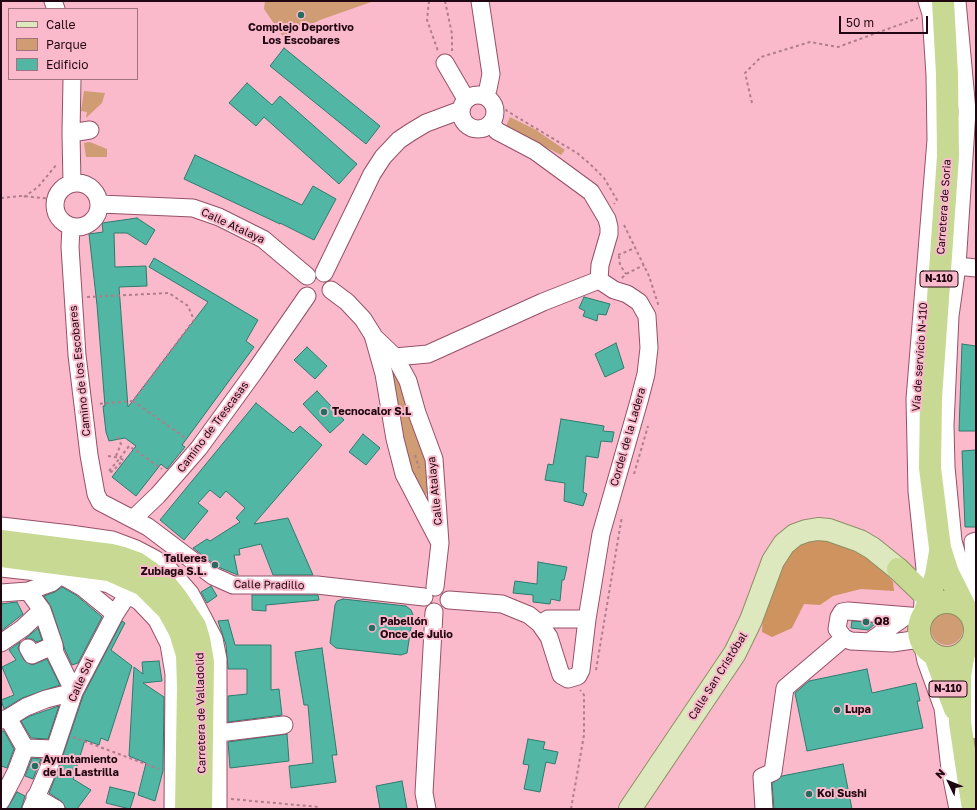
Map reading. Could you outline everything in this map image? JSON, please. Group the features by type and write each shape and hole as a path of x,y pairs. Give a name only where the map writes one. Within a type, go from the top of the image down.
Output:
{"highway":[{"name":"Carretera de Soria","path":"940,5 948,74 948,156 931,391 929,443 932,490 940,548 951,582 972,611"},
{"name":"Carretera de Valladolid","path":"1,541 96,553 123,558 137,563 164,582 184,608 195,626 199,639 203,662 212,805"},
{"name":"Carretera de Soria","path":"924,606 936,575 940,548"},
{"name":"Carretera de Valladolid","path":"1,556 109,570 143,585 168,610 180,632 186,655 188,688 186,809"},
{"name":"Calle San Cristóbal","path":"898,569 924,606"},
{"path":"924,606 954,603 972,611"},
{"name":"N-110","path":"924,606 919,631 968,726"},
{"name":"N-110","path":"972,611 975,626 973,647 960,682 968,726 973,809"},
{"path":"926,647 950,658 973,647"}],"main road":[{"name":"Calle San Cristóbal","path":"630,809 735,653 752,620 773,561 784,544 795,535 806,531 818,529 829,530 860,541 884,557 898,569"}],"street":[{"path":"448,69 463,104 462,118 469,126 482,128 490,123 494,118 494,105 490,100 491,96 488,89 491,74 480,1"},
{"path":"940,5 967,111 957,266 950,316 945,425 946,467 953,541 957,561 970,598 972,611"},
{"name":"Vía de servicio N-110","path":"924,606 925,569 917,491 915,400 936,140 935,75 940,5"},
{"path":"72,80 72,183"},
{"path":"324,273 372,174 387,152 411,132 463,104 472,95 491,96"},
{"path":"395,357 428,354 543,302 599,280 600,265 609,234 609,227 607,219 591,192 535,151 497,131 490,123"},
{"path":"71,133 90,130"},
{"path":"72,183 89,186 97,194 100,204 97,216 94,221 89,224 74,227 61,221 57,216 55,205 56,199 64,187 72,183"},
{"name":"Calle Atalaya","path":"100,204 193,208 219,217 263,239 308,276"},
{"name":"Camino de los Escobares","path":"74,227 103,481 121,514"},
{"name":"Camino de los Escobares","path":"74,227 70,247 77,355 89,455 96,494 100,502 121,514"},
{"path":"957,266 976,268"},
{"path":"316,272 324,273 331,280 331,290 327,296 321,300 307,296 304,283 308,276 316,272"},
{"name":"Cordel de la Ladera","path":"580,685 578,676 581,670 587,619 601,534 646,374 649,348 647,316 639,302 627,294 614,290 599,280"},
{"name":"Calle Atalaya","path":"331,290 347,302 363,318 373,335 395,357 408,381 417,413 434,459 440,543 430,592"},
{"name":"Camino de Trescasas","path":"112,540 121,514 158,495 198,448 251,377 307,296"},
{"name":"Calle Atalaya","path":"373,335 384,374 395,439 404,474 440,543"},
{"name":"Calle Pradillo","path":"121,514 148,527 213,576 223,582 233,585 317,585 430,592"},
{"name":"Carretera de Valladolid","path":"1,526 112,540 141,551 168,568 190,592 214,639 218,659 219,733 212,805"},
{"path":"976,541 973,542 976,584"},
{"path":"1,568 98,581 120,589 139,601 157,620 164,631 171,652 174,674 173,809"},
{"path":"1,593 28,591 51,583 61,575"},
{"path":"61,575 82,587 115,614"},
{"path":"25,748 3,719 26,706 74,692 55,653 54,645 42,610 28,591"},
{"path":"430,592 446,592 449,600 444,609 434,612 425,605 430,592"},
{"name":"Calle Sol","path":"33,803 48,770 74,692 115,614 128,594"},
{"path":"449,600 511,606 529,614 540,624 549,637 555,650 559,672 565,678 580,685"},
{"path":"924,606 842,612 839,617 837,629 844,638 851,641 926,647 926,661 943,708 951,774 958,809"},
{"path":"868,642 924,606"},
{"path":"1,643 23,628 42,610"},
{"path":"427,809 424,793 434,612"},
{"path":"540,624 548,619 587,619"},
{"path":"764,809 762,777 773,772 785,688 844,638"},
{"path":"28,648 32,655 54,645"},
{"name":"Carretera de Valladolid","path":"219,733 284,725"},
{"path":"25,748 54,749"},
{"path":"1,801 16,772 25,748"},
{"path":"33,803 56,809"}],"path":[{"path":"429,1 427,20 437,48 448,69"},
{"path":"445,1 452,34 448,69"},
{"path":"752,103 745,73 761,58 810,42 838,47 899,25 940,5"},
{"path":"491,96 508,111 577,153 590,164 604,178 618,200 614,204 617,210"},
{"path":"24,197 38,187 56,166 59,160"},
{"path":"1,198 24,197 56,199"},
{"path":"622,222 649,276 660,312"},
{"path":"619,256 635,248"},
{"path":"615,254 619,256"},
{"path":"619,256 620,265 626,274"},
{"path":"620,281 626,274 644,265"},
{"path":"82,298 169,294 188,306 192,313 194,320 133,401"},
{"path":"94,404 133,401 198,448"},
{"path":"634,476 643,448 649,421"},
{"path":"116,435 121,444 116,456"},
{"path":"108,456 116,456 120,458 124,460 113,471 110,471 120,458 130,446 167,472"},
{"path":"596,672 623,512"},
{"path":"571,809 584,735 584,695 580,685"},
{"path":"60,732 161,770"},
{"path":"212,805 319,807"}],"green space":[{"name":"Complejo Deportivo Los Escobares","path":"265,1 374,1 320,20 284,38 264,9"},
{"path":"84,91 105,93 102,103 86,118 87,112 81,111"},
{"path":"510,117 536,130 565,150 561,155 506,126"},
{"path":"90,142 107,149 107,157 86,157 84,143"},
{"path":"393,364 429,461 429,492 425,495 420,494 407,471 387,365"},
{"path":"944,613 950,613 960,620 963,629 962,635 956,642 950,645 944,645 934,638 931,632 931,626 938,616"}],"shaded area":[{"path":"816,538 830,541 873,559 893,582 894,591 861,589 833,596 820,605 804,604 792,628 772,637 762,632 763,616 779,570 792,548"}],"building":[{"path":"284,48 380,126 366,144 270,66"},
{"path":"247,83 272,105 280,96 357,164 339,184 264,117 256,126 229,103"},
{"path":"195,155 302,205 313,186 336,199 314,240 184,179"},
{"path":"137,218 155,230 146,245 127,233 114,233 115,267 146,266 147,286 119,287 128,407 208,302 149,267 154,258 258,320 246,341 254,347 182,445 185,447 167,469 161,464 136,496 112,477 136,446 125,438 109,441 106,432 97,305 89,234 103,232 102,223"},
{"path":"584,297 610,304 606,315 598,314 597,321 583,316 585,311 579,308"},
{"path":"616,343 624,368 605,377 595,354"},
{"path":"962,344 976,346 976,431 959,431"},
{"path":"307,347 327,366 315,379 294,360"},
{"name":"Tecnocalor S.L","path":"317,391 344,420 330,433 303,404"},
{"path":"256,403 293,433 300,426 322,445 254,524 288,518 313,575 273,575 261,544 239,549 240,555 234,555 238,575 218,567 193,548 207,539 210,541 240,522 236,518 245,508 226,491 220,498 210,490 198,503 208,511 184,540 160,520"},
{"path":"561,419 604,426 603,431 614,432 612,442 601,441 598,458 586,456 583,492 587,494 583,506 564,501 565,483 545,480 548,464 553,465"},
{"path":"363,434 380,448 366,465 349,452"},
{"path":"976,450 976,527 965,527 962,451"},
{"path":"538,562 567,567 564,580 562,580 560,601 551,599 550,604 533,602 533,595 513,593 515,581 537,584"},
{"path":"211,586 217,596 207,603 201,592"},
{"path":"62,587 76,595 102,617 78,663 72,665 65,650 51,607 44,596 55,592"},
{"path":"252,595 318,595 319,600 266,605 266,611 252,610"},
{"name":"Pabellón Once de Julio","path":"343,599 406,606 411,610 413,615 407,653 401,655 336,648 330,643 335,605 337,601"},
{"path":"17,602 23,614 1,631 1,604"},
{"path":"228,620 235,645 271,645 271,690 279,689 282,715 228,722 228,696 247,694 247,669 228,669 226,645 218,621"},
{"path":"122,621 125,623 111,650 132,666 108,741 101,738 99,745 85,740 73,779 91,790 77,809 66,809 61,801 49,793 83,696"},
{"path":"852,621 876,623 868,630 851,628"},
{"path":"38,628 42,640 36,642 33,639 25,639"},
{"path":"20,642 18,648 24,660 32,665 47,659 60,685 22,698 4,709 1,700 14,695 2,667 16,660 9,650"},
{"path":"322,648 337,755 332,755 336,782 291,788 289,766 313,763 308,705 304,705 295,652"},
{"path":"159,661 162,681 143,683 164,697 163,771 155,801 138,795 146,763 129,756 134,667 143,674 142,662"},
{"name":"Lupa","path":"867,669 872,693 916,683 920,701 917,701 923,728 807,751 795,693 809,681"},
{"path":"59,706 48,739 31,738 21,721 30,716"},
{"path":"1,731 4,731 14,749 7,768 1,766"},
{"path":"287,734 289,761 230,768 228,742"},
{"path":"528,739 545,742 543,749 558,752 555,764 546,762 540,792 524,789 529,765 523,764"},
{"path":"32,758 41,759 33,779 25,776"},
{"name":"Koi Sushi","path":"843,764 852,809 774,809 772,783 782,776"},
{"path":"402,781 407,809 380,809 376,786"},
{"path":"110,787 135,793 130,809 106,803"},
{"path":"17,792 25,796 21,809 7,809"}],"place":[{"name":"Complejo Deportivo Los Escobares","path":"301,15"},
{"name":"Tecnocalor S.L","path":"324,412"},
{"name":"Talleres Zubiaga S.L.","path":"215,565"},
{"name":"Q8","path":"866,622"},
{"name":"Pabellón Once de Julio","path":"372,628"},
{"name":"Lupa","path":"837,710"},
{"name":"Ayuntamiento de La Lastrilla","path":"35,766"},
{"name":"Koi Sushi","path":"809,794"}]}
